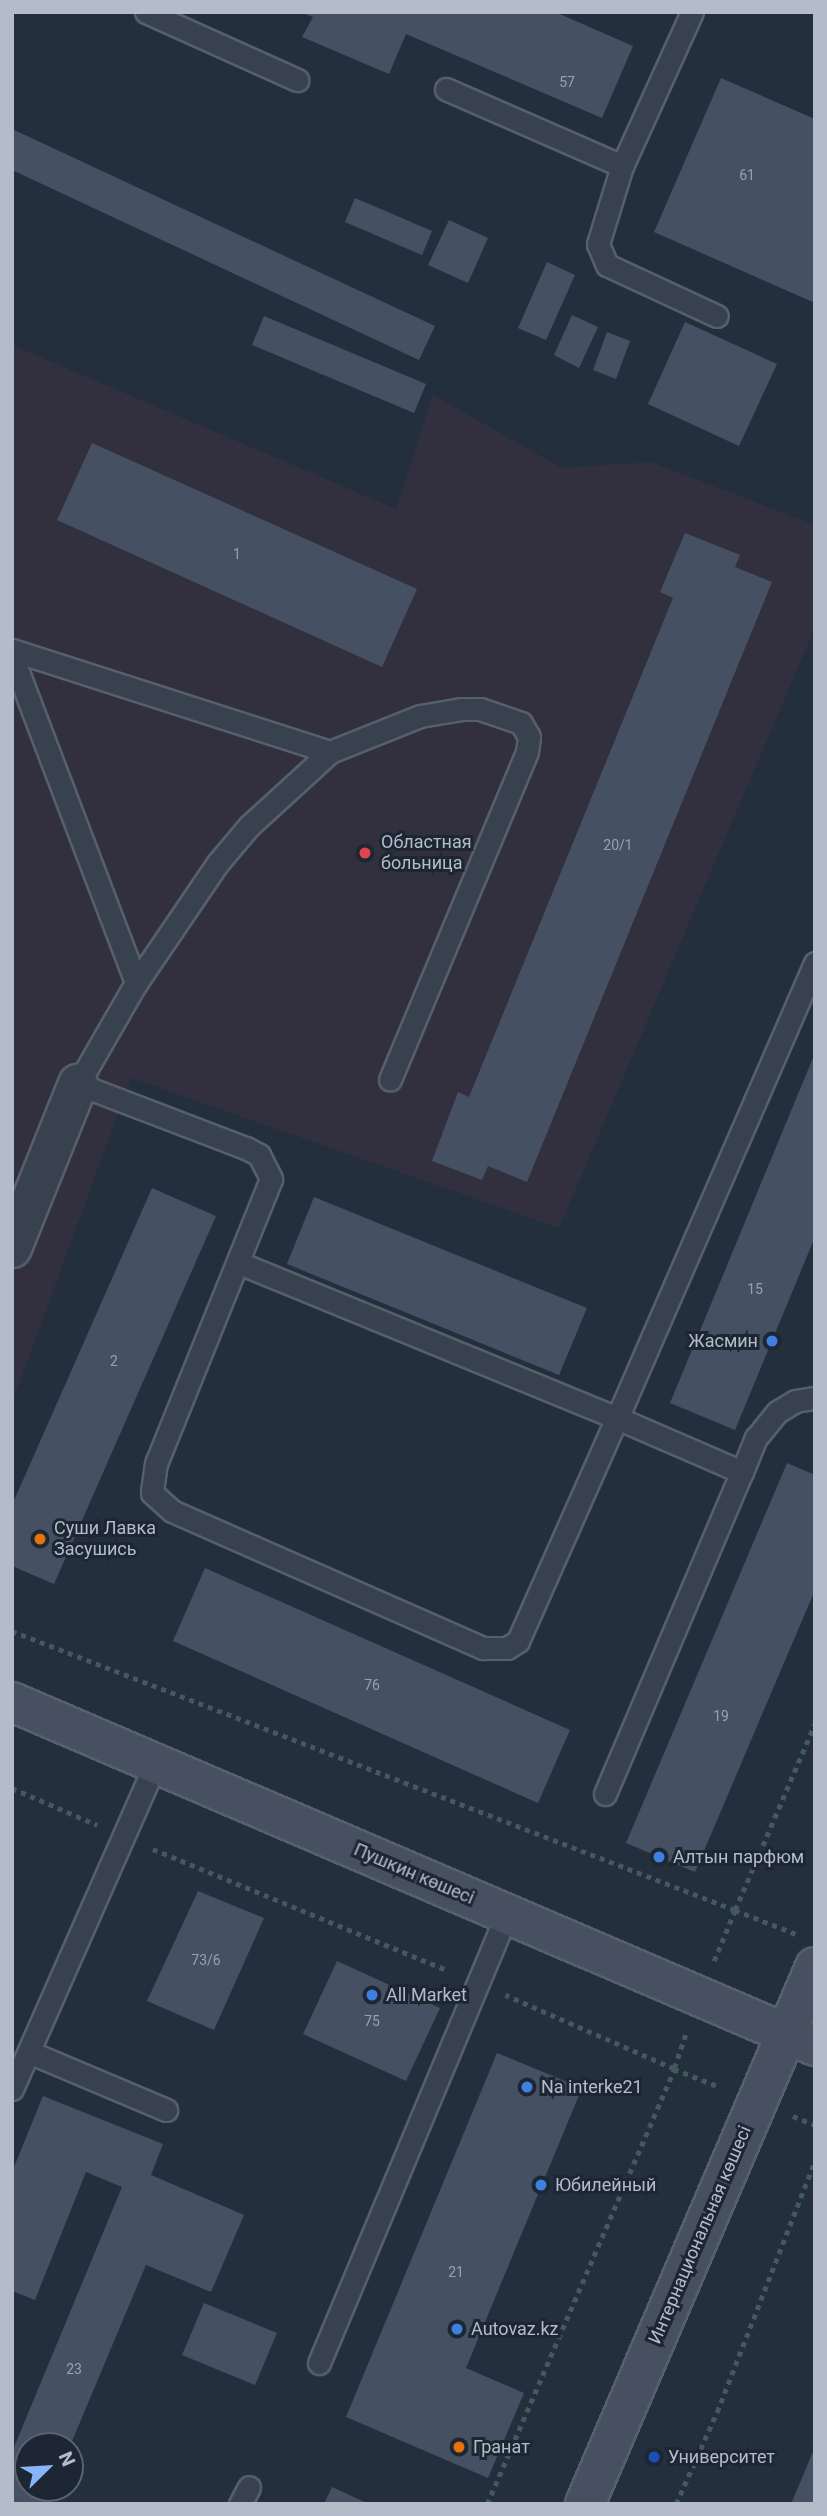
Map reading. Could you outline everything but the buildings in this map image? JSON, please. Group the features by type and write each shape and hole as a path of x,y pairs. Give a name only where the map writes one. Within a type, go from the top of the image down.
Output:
{"street":[{"path":"12,1248 21,1199 78,1084"},
{"name":"Пушкин көшесі","path":"12,1702 801,2039"},
{"name":"Интернациональная көшесі","path":"585,2504 801,2039 815,1967"}],"lane":[{"path":"146,12 296,80"},
{"path":"692,12 622,166 598,244 600,255 618,271 717,317"},
{"path":"446,89 622,166"},
{"path":"12,650 330,752"},
{"path":"12,656 136,983"},
{"path":"390,1080 527,752 529,737 521,723 489,711 462,709 420,716 330,752 249,826 184,908 136,983 78,1084 259,1155 271,1179 156,1463 152,1493 172,1511 483,1648 507,1648 526,1629 815,963"},
{"path":"239,1263 742,1472"},
{"path":"605,1794 742,1472 771,1418 784,1406 815,1398"},
{"path":"12,2089 156,1762"},
{"path":"319,2363 507,1914"},
{"path":"29,2052 166,2110"}],"path":[{"path":"12,1631 735,1910 815,1723"},
{"path":"676,2504 717,2412 815,2161"}],"shaded area":[{"name":"Областная больница","path":"12,345 396,509 433,395 562,468 651,462 815,525 815,627 559,1228 131,1078 12,1403"}],"place":[{"name":"Областная больница","path":"365,853"},
{"name":"Жасмин","path":"772,1341"},
{"name":"Суши Лавка Засушись","path":"40,1539"},
{"name":"Алтын парфюм","path":"659,1857"},
{"name":"All Market","path":"372,1995"},
{"name":"Na interke21","path":"527,2087"},
{"name":"Юбилейный","path":"541,2185"},
{"name":"Autovaz.kz","path":"457,2329"},
{"name":"Гранат","path":"459,2447"},
{"name":"Университет","path":"654,2457"}]}
